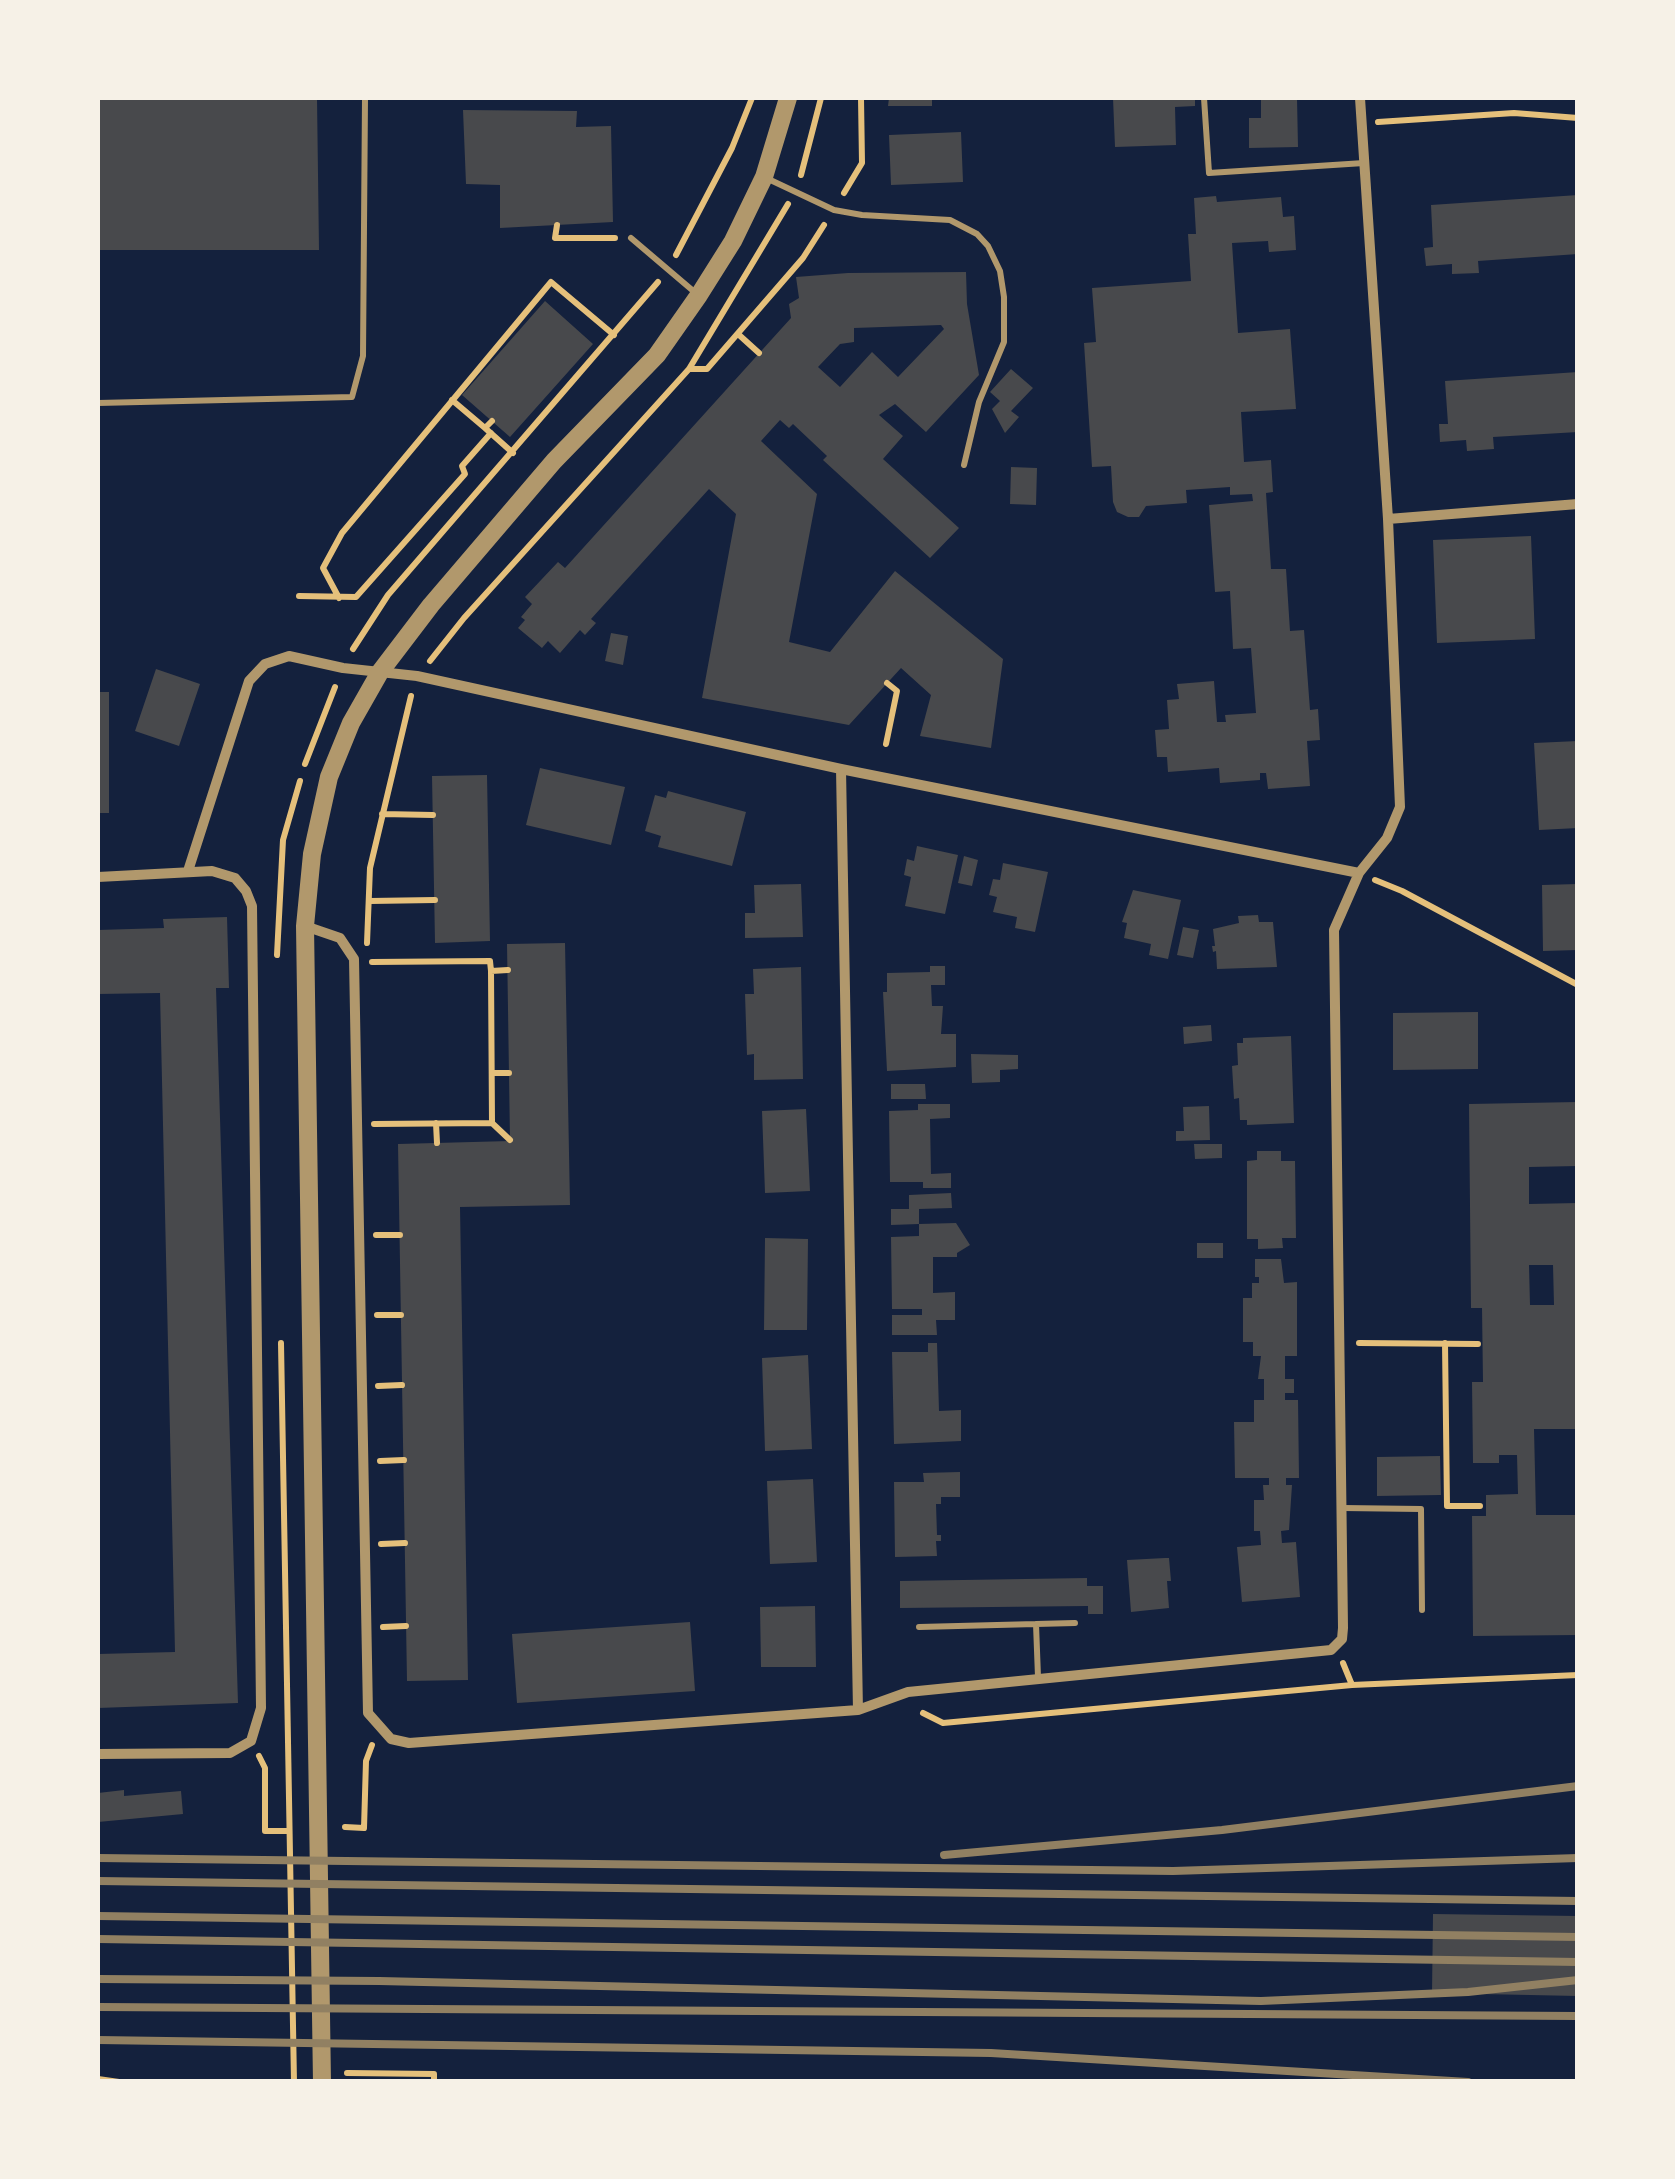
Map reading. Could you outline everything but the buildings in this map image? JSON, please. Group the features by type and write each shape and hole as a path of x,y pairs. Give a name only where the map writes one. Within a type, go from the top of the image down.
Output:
{"street":[{"path":"322,2082 305,926 312,854 329,777 351,723 380,672 431,605 554,461 657,355 699,295 733,242 764,177 788,98"},
{"path":"305,926 340,938 354,959 368,1712 391,1739 409,1743 858,1710 908,1692 1321,1653 1336,1647 1343,1628 1344,1508 1334,930 1359,873 1387,838 1400,808 1388,519 1360,98"},
{"path":"1388,519 1578,504"},
{"path":"188,871 250,681 265,664 288,656 343,668 416,676 840,769 1359,873"},
{"path":"840,769 858,1710"},
{"path":"98,877 212,871 234,878 246,890 252,906 261,1708 251,1741 230,1753 98,1754"}],"lane":[{"path":"98,402 352,397 363,356 364,98"},
{"path":"1204,98 1208,173 1364,163"},
{"path":"764,177 834,210 950,220 978,234 988,246 1000,271 1004,342 979,402 964,464"},
{"path":"631,238 699,295"},
{"path":"1344,1508 1421,1509 1422,1610"},
{"path":"918,1627 1075,1622"},
{"path":"1036,1624 1038,1677"}],"path":[{"path":"343,668 388,595 667,272 732,148 752,98"},
{"path":"354,959 369,941 370,868 416,676 689,369 707,369 803,258 862,163 862,98"},
{"path":"1361,123 1514,113 1578,118"},
{"path":"556,226 556,238 631,238"},
{"path":"339,598 323,568 342,533 551,282 614,334"},
{"path":"738,334 759,353"},
{"path":"452,399 513,453"},
{"path":"299,596 356,598 465,474 462,466 492,421"},
{"path":"886,744 896,691 888,683"},
{"path":"382,814 433,815"},
{"path":"1359,873 1402,890 1578,986"},
{"path":"370,901 434,900"},
{"path":"370,962 490,961 492,1123"},
{"path":"491,971 508,970"},
{"path":"492,1072 509,1072"},
{"path":"436,1123 438,1143"},
{"path":"373,1124 492,1123 510,1140"},
{"path":"375,1235 400,1235"},
{"path":"376,1315 401,1315"},
{"path":"1341,1343 1478,1344"},
{"path":"1446,1344 1447,1506 1480,1506"},
{"path":"378,1386 402,1385"},
{"path":"380,1461 404,1460"},
{"path":"381,1544 405,1543"},
{"path":"382,1627 406,1626"},
{"path":"1336,1647 1352,1685"},
{"path":"913,1707 943,1724 1352,1685 1578,1675"},
{"path":"345,1827 364,1828 366,1760 372,1744"},
{"path":"265,1768 265,1830 288,1830"},
{"path":"347,2072 434,2074 434,2082"},
{"path":"98,2079 119,2082"}],"railway":[{"path":"944,1855 1222,1830 1578,1786"},
{"path":"98,1858 1173,1871 1578,1858"},
{"path":"98,1881 1578,1901"},
{"path":"98,1916 1578,1937"},
{"path":"98,1939 1578,1962"},
{"path":"98,1979 379,1981 1261,2001 1468,1992 1578,1980"},
{"path":"98,2007 1578,2016"},
{"path":"98,2040 991,2053 1468,2082"}]}
